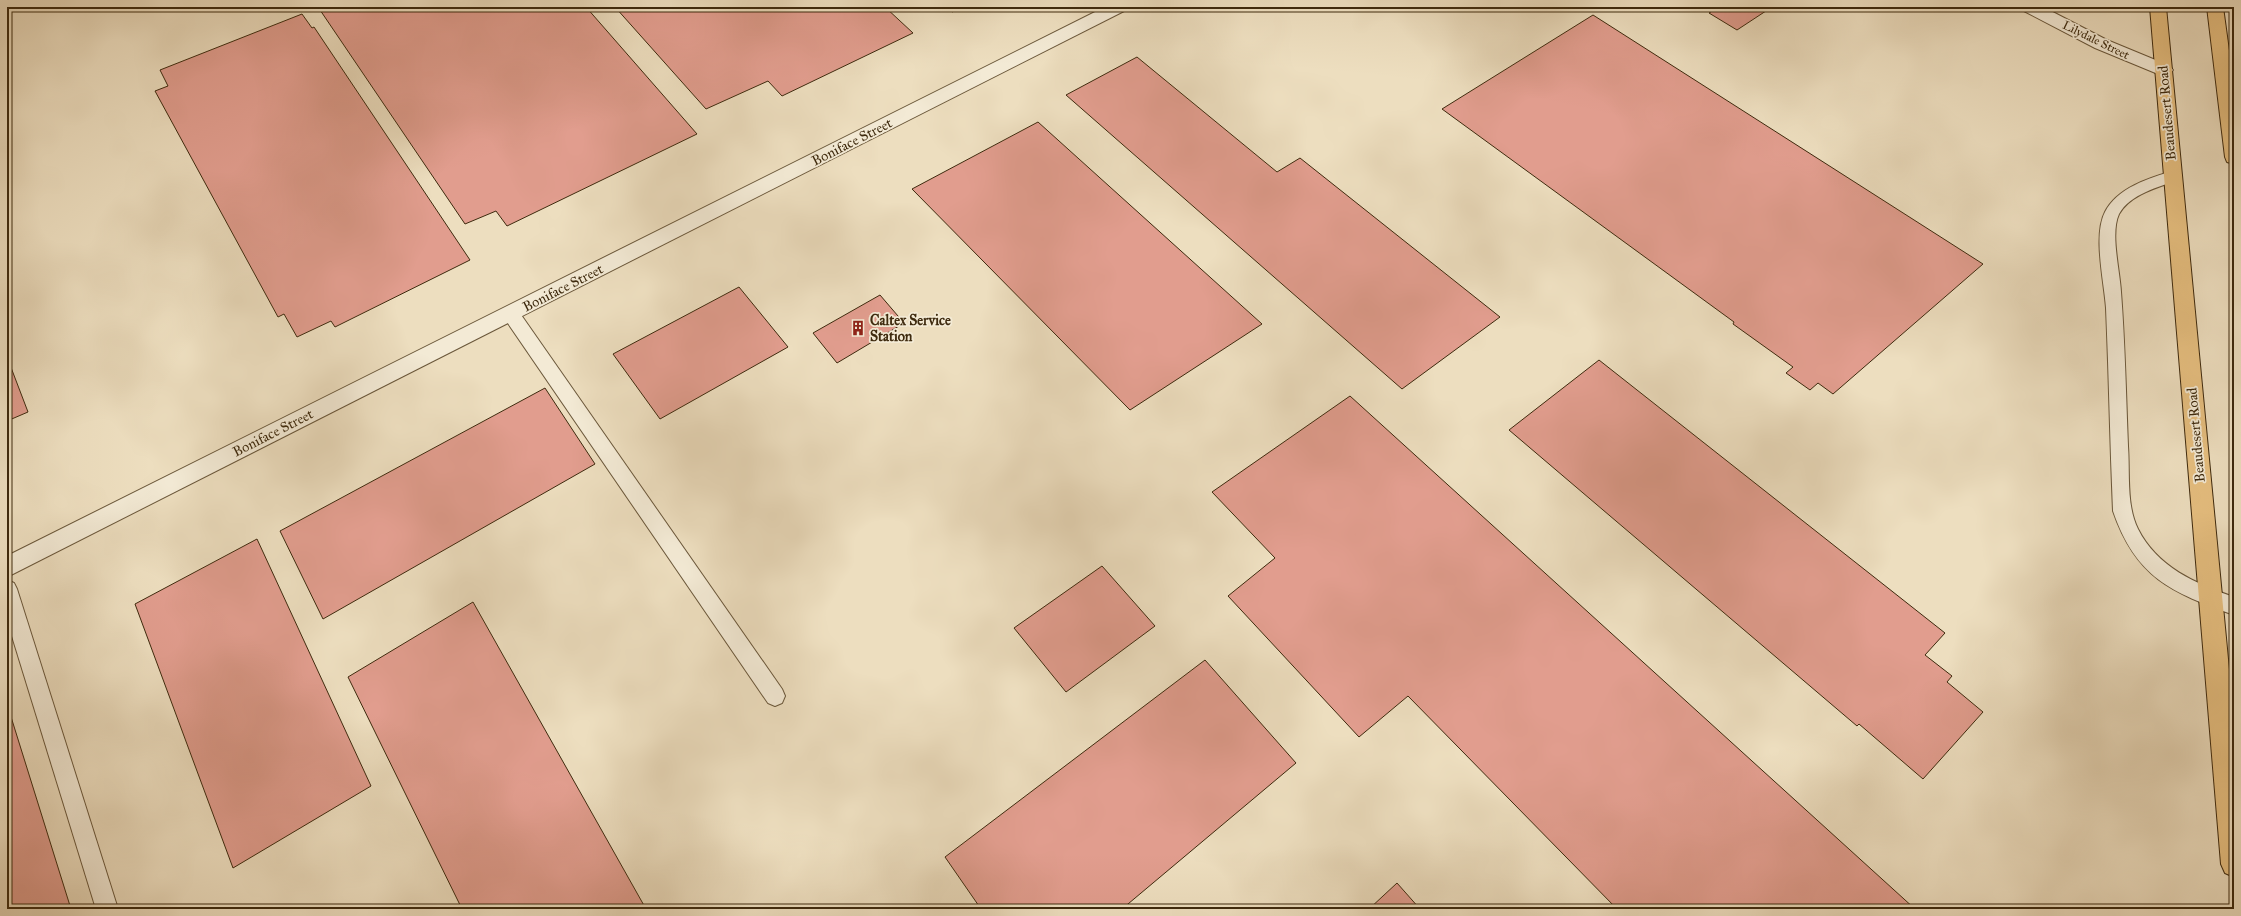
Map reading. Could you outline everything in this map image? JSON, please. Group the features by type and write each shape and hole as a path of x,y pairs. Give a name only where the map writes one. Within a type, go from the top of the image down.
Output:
{"highway":[{"name":"Beaudesert Road","path":"2158,7 2234,864"},
{"path":"2215,7 2234,157"}],"street":[{"name":"Boniface Street","path":"7,567 1118,7"},
{"name":"Lilydale Street","path":"2030,7 2101,44 2164,70"}],"lane":[{"path":"2173,176 2138,190 2121,201 2112,213 2108,224 2113,289 2122,511 2132,539 2147,560 2164,575 2210,598 2234,606"},
{"path":"510,314 776,696"},
{"path":"7,589 107,909"}],"building":[{"path":"318,7 586,7 697,134 507,226 496,211 465,224"},
{"path":"615,7 885,7 913,33 782,96 768,81 706,109"},
{"path":"947,7 962,7 952,12"},
{"path":"1719,7 1772,7 1737,30 1709,13"},
{"path":"302,14 312,28 314,27 470,260 335,327 331,321 297,337 284,314 278,317 155,91 168,86 160,70"},
{"path":"1593,15 1983,264 1833,394 1818,383 1810,390 1786,373 1793,367 1733,324 1734,322 1442,109"},
{"path":"1137,57 1277,172 1300,158 1500,317 1402,389 1066,95"},
{"path":"1038,122 1262,324 1130,410 912,189"},
{"path":"739,287 788,347 660,419 613,354"},
{"name":"Caltex Service Station","path":"880,295 904,323 837,363 813,333"},
{"path":"7,357 28,412 7,421"},
{"path":"1599,360 1945,633 1925,655 1952,676 1947,682 1983,712 1923,779 1859,724 1857,726 1509,430"},
{"path":"545,388 595,464 323,619 280,531"},
{"path":"1350,396 1915,909 1617,909 1408,696 1359,737 1228,596 1275,558 1212,492"},
{"path":"257,539 371,786 233,868 135,604"},
{"path":"1102,566 1155,626 1066,692 1014,628"},
{"path":"473,602 646,909 462,909 348,677"},
{"path":"1205,660 1296,763 1122,909 981,909 945,857"},
{"path":"7,704 71,909 7,909"},
{"path":"1397,883 1420,909 1369,909"}],"place":[{"name":"Caltex Service Station","path":"858,328"}]}
